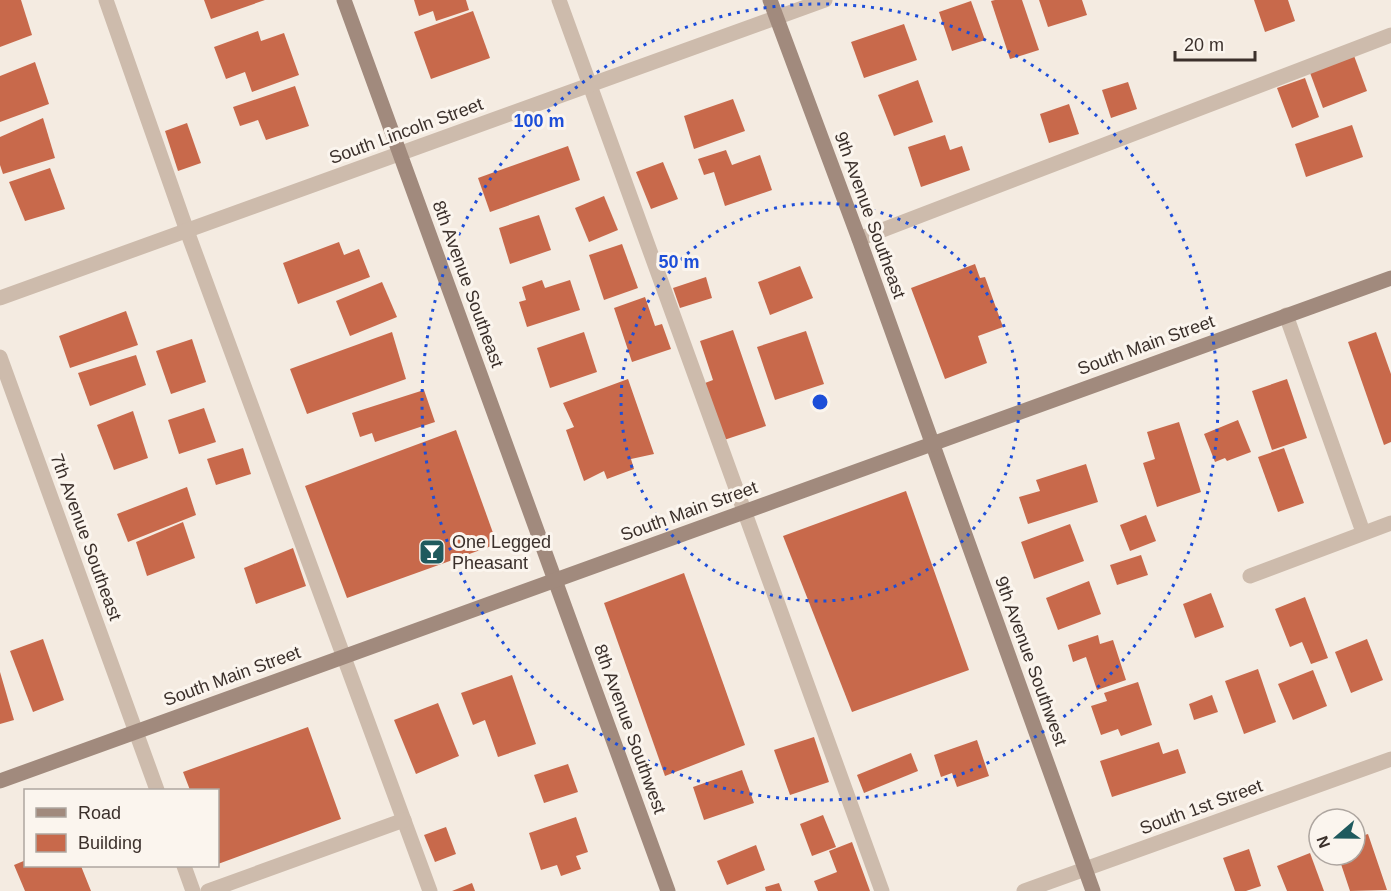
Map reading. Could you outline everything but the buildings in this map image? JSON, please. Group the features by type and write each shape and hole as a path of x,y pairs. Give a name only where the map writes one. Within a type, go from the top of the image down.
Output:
{"street":[{"path":"106,0 187,231 430,891"},
{"name":"8th Avenue Southeast","path":"344,0 556,580"},
{"path":"559,0 882,891"},
{"name":"9th Avenue Southeast","path":"770,0 932,443"},
{"name":"South Lincoln Street","path":"0,298 825,0"},
{"path":"859,239 1391,35"},
{"name":"South Main Street","path":"0,781 1391,278"},
{"path":"1286,315 1363,532"},
{"name":"7th Avenue Southeast","path":"0,357 157,789"},
{"name":"9th Avenue Southwest","path":"932,443 1093,891"},
{"path":"1250,576 1391,523"},
{"name":"8th Avenue Southwest","path":"556,580 668,891"},
{"name":"South 1st Street","path":"1024,891 1391,759"},
{"path":"208,891 404,820"},
{"path":"184,867 193,891"}],"place":[{"name":"One Legged Pheasant","path":"432,552"}]}
